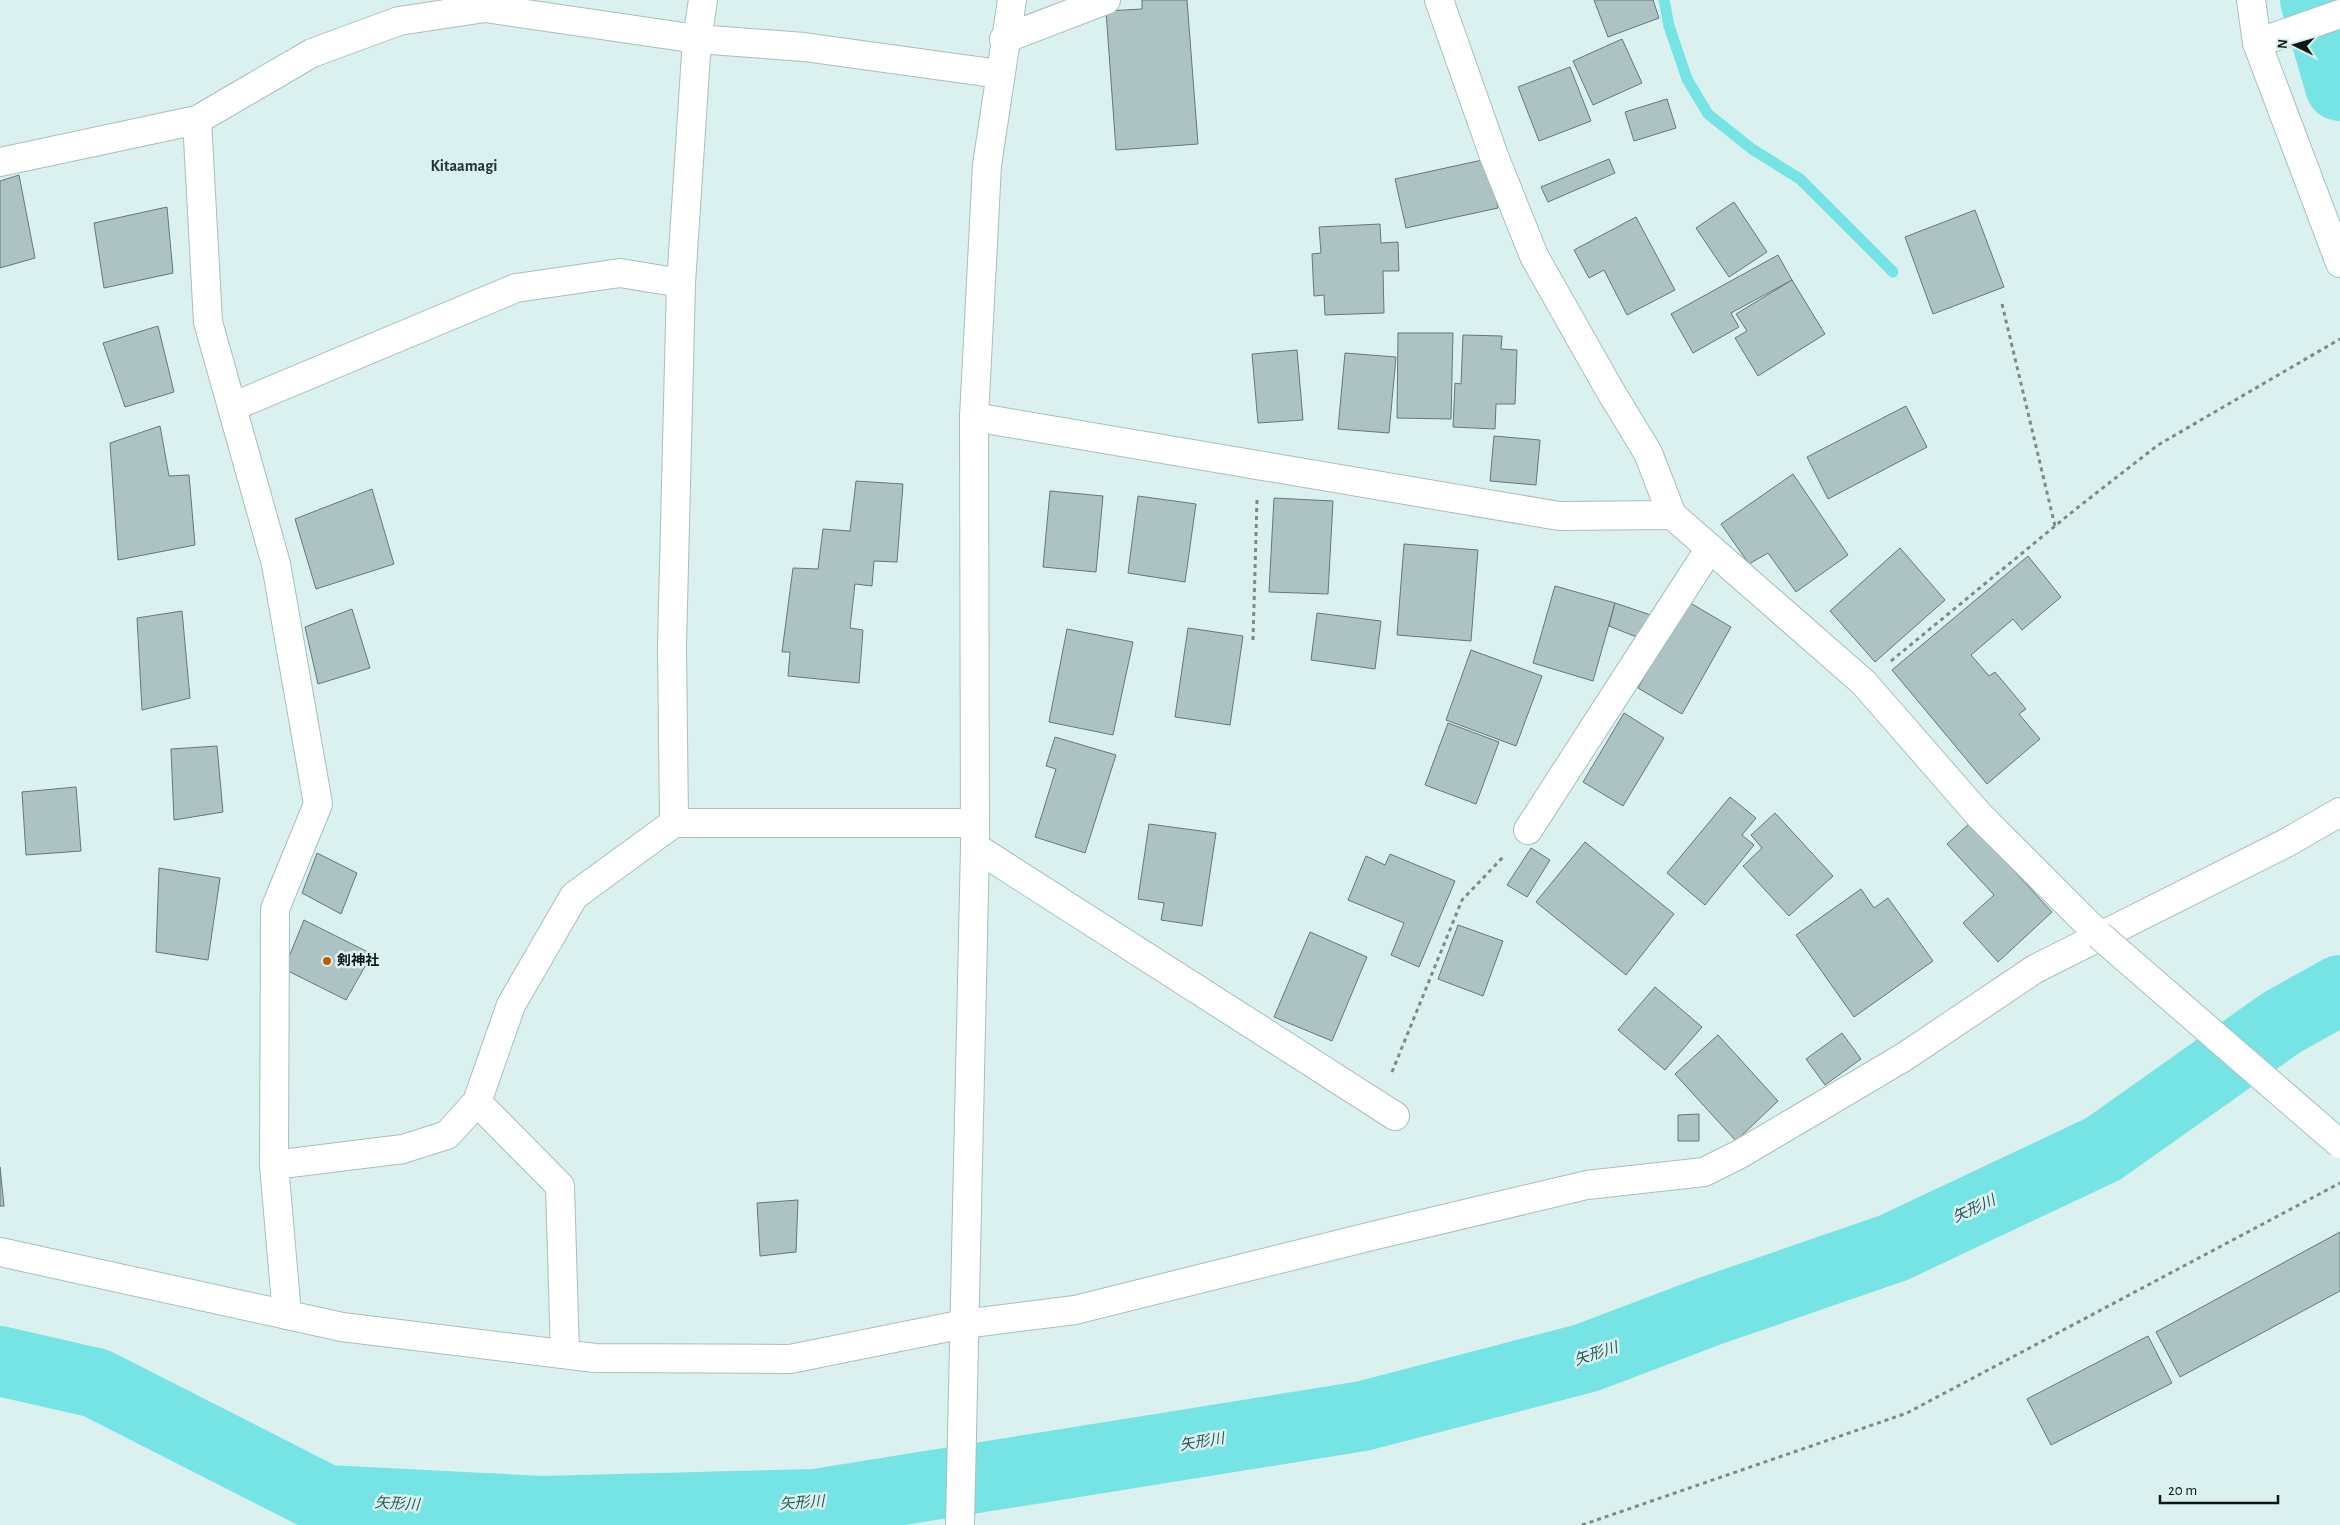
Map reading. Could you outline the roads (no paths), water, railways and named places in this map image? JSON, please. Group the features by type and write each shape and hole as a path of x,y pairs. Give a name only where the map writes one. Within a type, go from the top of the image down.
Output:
{"street":[{"path":"674,823 672,646 681,283 698,39 703,0"},
{"path":"960,1525 975,835 974,417 987,165 1004,39 1012,0"},
{"path":"1004,39 1106,0"},
{"path":"1440,0 1494,156 1534,256 1608,388 1648,453 1672,515 1864,684 1979,815 2099,935 2340,1144"},
{"path":"2251,0 2267,39 2340,263"},
{"path":"0,162 196,120 312,53 399,21 485,8 698,39 804,47 1000,74"},
{"path":"2267,39 2340,14"},
{"path":"196,120 208,322 276,564 318,804 275,909 274,1165 287,1315"},
{"path":"232,408 516,288 620,274 681,283"},
{"path":"974,417 1559,516 1672,515"},
{"path":"1528,830 1710,548"},
{"path":"0,1252 342,1327 595,1358 790,1359 964,1324 1075,1310 1372,1236 1587,1186 1704,1172 1740,1154 1904,1058 2035,969 2286,843 2340,812"},
{"path":"274,1165 403,1148 447,1135 477,1102 511,1006 574,896 674,823 975,835 1386,1110"},
{"path":"477,1102 560,1186 565,1354"}],"waterway":[{"path":"1664,0 1669,26 1687,79 1708,114 1752,149 1800,179 1893,272"},
{"path":"2315,0 2340,86"},
{"name":"矢形川","path":"0,1361 96,1383 326,1500 542,1511 815,1504 1363,1416 1586,1358 1710,1311 1893,1248 2103,1149 2281,1023 2340,990"}],"place":[{"name":"剣神社","path":"327,961"}],"district":[{"name":"Kitaamagi","path":"464,166"}]}
